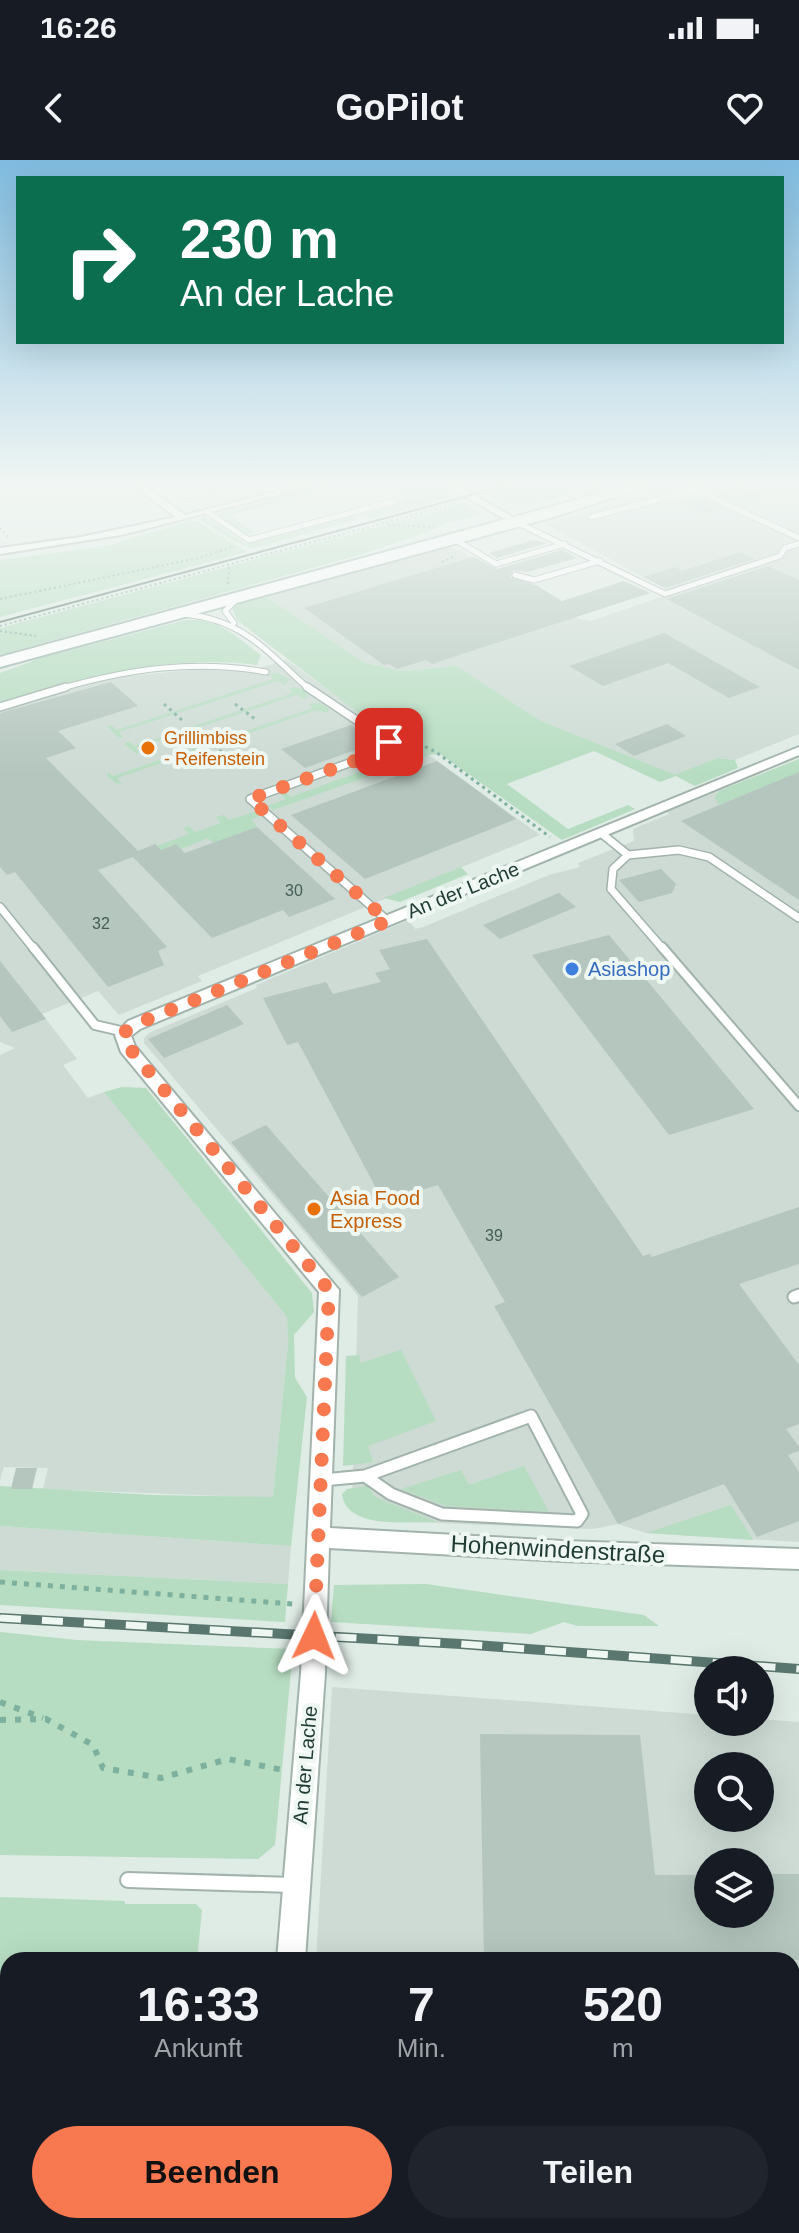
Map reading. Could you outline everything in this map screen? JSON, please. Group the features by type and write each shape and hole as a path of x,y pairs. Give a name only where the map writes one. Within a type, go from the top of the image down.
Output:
{"main road":[{"path":"0,662 297,580"}],"street":[{"name":"An der Lache","path":"291,1952 315,1605 329,1290 122,1039 134,1025 799,751"},
{"name":"Hohenwindenstraße","path":"317,1537 562,1551 799,1559"}],"lane":[{"path":"637,580 665,594 708,580"},
{"path":"233,596 225,611 237,626 279,658 320,697 389,742 385,750 250,799 388,921"},
{"path":"175,614 207,615 237,626"},
{"path":"0,707 107,675 214,665 244,666 266,672"},
{"path":"601,833 628,855"},
{"path":"799,918 709,857 693,851 673,849 628,855 614,866 608,879 611,889 799,1106"},
{"path":"0,907 95,1025 125,1032"},
{"path":"319,1480 365,1476 531,1416 582,1514 577,1521 442,1514 391,1494 365,1476"},
{"path":"128,1880 295,1885"}],"path":[{"path":"0,599 93,580"},
{"path":"0,626 174,580"},
{"path":"231,580 233,596"},
{"path":"164,704 183,721"},
{"path":"235,704 255,719"},
{"path":"369,729 407,736 436,752 565,848"},
{"path":"203,737 224,754"},
{"path":"0,1582 315,1605"},
{"path":"0,1702 46,1719 93,1745 103,1768 161,1778 228,1759 285,1770"},
{"path":"0,1720 46,1719"}],"shaded area":[{"path":"325,580 510,580 579,619 591,621 673,593 648,580 799,580 799,734 735,760 717,758 676,776 541,721 457,666 401,671 365,663 266,596"},
{"path":"287,660 398,741 429,755 540,835 198,976 202,981 119,1015 98,991 42,1014 77,1059 63,1065 88,1098 104,1092 287,1317 288,1344 273,1498 43,1489 48,1468 4,1467 0,1480 0,1055 15,1048 0,1042 0,709 107,678 222,667 239,668 245,672"},
{"path":"799,759 799,1542 646,1533 618,1524 593,1529 382,1521 352,1501 358,1296 144,1043 144,1038 149,1033 257,988 256,985 409,920 415,929 423,927 549,875 580,867 578,863 634,841 633,829 669,814 667,812"},
{"path":"0,1526 291,1546 288,1584 0,1570"},
{"path":"332,1687 694,1714 694,1736 774,1736 774,1720 799,1722 799,1952 316,1952"}],"green space":[{"path":"0,580 142,580 0,617"},
{"path":"180,580 271,580 0,655 0,628"},
{"path":"260,594 365,663 401,671 457,666 541,721 675,775 717,758 735,760 738,768 695,786 676,776 660,782 594,751 507,784 568,829 628,805 635,809 562,840 440,754 429,755 273,810 268,806 286,799 280,794 285,792 291,797 395,759 402,755 404,748 237,620 232,607"},
{"path":"186,620 217,625 235,635 261,655 257,665 192,662 159,665 94,677 0,703 0,673 41,658"},
{"path":"277,673 290,679 284,685 278,681 119,732 123,737 119,738 107,726 111,725 117,730 273,679 269,674"},
{"path":"289,689 303,689 309,696 303,699 297,695 136,748 137,754 124,744 129,741 134,746 293,693"},
{"path":"320,703 329,709 327,713 317,710 117,778 122,784 107,776 108,772 113,776 313,708 308,704"},
{"path":"799,759 799,772 719,805 715,797 719,791"},
{"path":"254,812 261,816 251,819 257,827 213,843 208,838 181,849 176,844 161,850 157,846 189,834 183,828 189,826 195,832 221,823 216,817 223,815 229,820"},
{"path":"461,867 468,874 400,902 384,898"},
{"path":"122,1087 146,1088 312,1293 314,1312 294,1335 295,1378 307,1397 291,1546 0,1526 0,1486 153,1495 273,1497 288,1344 287,1317 104,1092"},
{"path":"401,1350 436,1421 368,1446 373,1462 343,1466 346,1356 359,1355 360,1363"},
{"path":"524,1466 549,1512 446,1506 401,1489 461,1470 469,1485"},
{"path":"367,1486 375,1497 437,1522 381,1522 355,1514 346,1506 342,1494 347,1489"},
{"path":"731,1505 753,1540 646,1533"},
{"path":"0,1570 288,1584 285,1622 0,1605"},
{"path":"426,1584 644,1615 659,1626 578,1626 564,1622 531,1634 331,1622 334,1585"},
{"path":"0,1632 77,1640 293,1649 275,1845 258,1859 0,1855"},
{"path":"0,1897 125,1901 125,1904 196,1904 202,1910 198,1952 0,1952"}],"building":[{"path":"398,580 519,580 536,585 562,601 624,581 650,593 432,664 426,660 397,669 389,664 384,665 304,608"},
{"path":"648,580 690,580 665,588"},
{"path":"726,580 799,580 799,670 667,599"},
{"path":"664,633 760,687 729,698 668,663 603,686 569,666"},
{"path":"111,682 138,706 58,731 76,748 46,758 138,851 155,844 161,850 176,844 185,853 257,827 335,899 289,917 283,910 212,938 133,857 98,870 167,947 158,951 164,965 108,987 15,872 7,875 0,867 0,713"},
{"path":"667,724 686,736 634,756 615,744"},
{"path":"351,725 377,742 305,768 281,749"},
{"path":"437,761 516,819 365,879 291,815"},
{"path":"799,772 799,900 681,821"},
{"path":"661,869 676,884 672,893 639,902 619,880"},
{"path":"559,893 576,907 500,939 483,925"},
{"path":"609,935 754,1109 669,1135 532,955"},
{"path":"427,939 643,1256 650,1254 652,1257 799,1207 799,1264 739,1284 799,1365 799,1424 786,1429 799,1447 799,1451 788,1455 799,1472 799,1521 757,1537 724,1484 618,1524 494,1306 505,1302 438,1185 383,1201 298,1042 287,1045 263,998 326,982 333,994 381,982 375,973 390,969 379,950"},
{"path":"0,961 46,1019 12,1032 0,1016"},
{"path":"227,1005 244,1024 164,1058 148,1039"},
{"name":"Asia Food Express","path":"266,1125 399,1277 362,1297 231,1142"},
{"path":"16,1468 37,1468 32,1489 11,1489"},
{"path":"480,1734 640,1735 655,1875 694,1875 694,1928 774,1928 774,1874 799,1874 799,1952 484,1952"}],"tram line":[{"path":"0,622 157,580"}],"railway":[{"path":"0,1618 461,1644 799,1669"}],"place":[{"name":"Grillimbiss - Reifenstein","path":"148,748"},
{"name":"Asiashop","path":"572,969"},
{"name":"Asia Food Express","path":"314,1209"}],"route":[{"path":"314,1636 315,1557 329,1290 122,1039 134,1025 388,921 250,799 385,750 389,742"}]}
